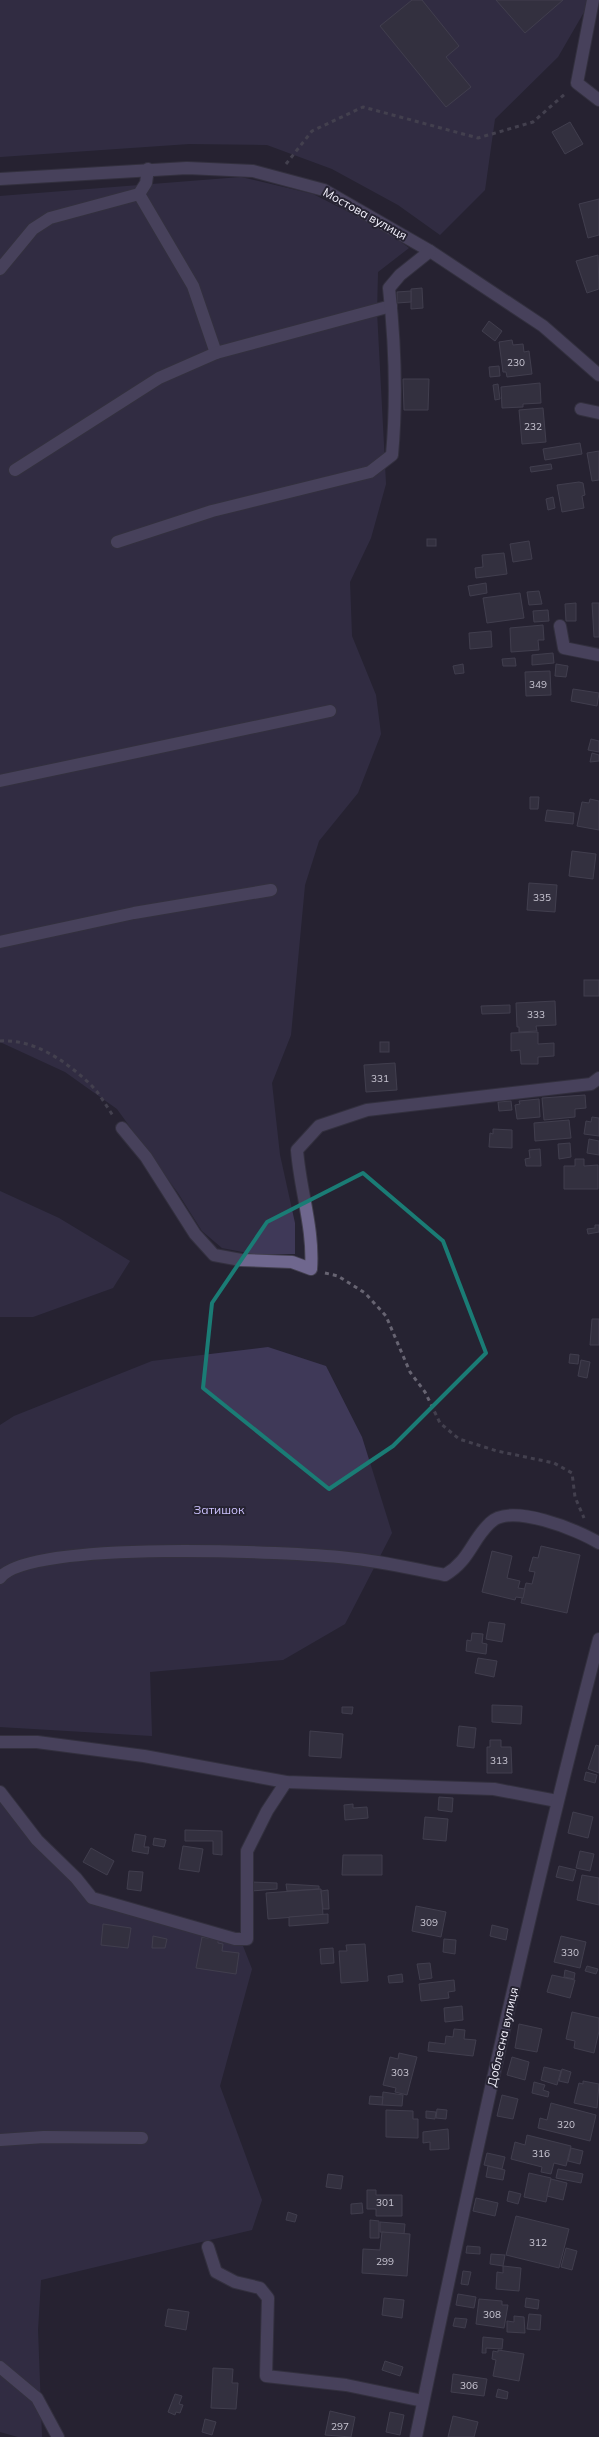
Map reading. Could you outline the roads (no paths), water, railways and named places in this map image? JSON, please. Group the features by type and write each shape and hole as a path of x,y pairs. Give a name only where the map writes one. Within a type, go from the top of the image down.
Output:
{"street":[{"path":"592,0 577,83 599,100"},
{"name":"Мостова вулиця","path":"0,179 187,168 253,171 324,190 430,251 543,326 599,376"},
{"path":"0,270 33,229 50,218 139,194 146,183 148,169"},
{"path":"139,194 193,286 216,353"},
{"path":"118,542 212,511 370,472 392,455 394,432 389,288 400,275 430,251"},
{"path":"15,470 159,378 216,353 391,306"},
{"path":"581,408 599,413"},
{"path":"560,626 564,648 599,655"},
{"path":"0,781 330,711"},
{"path":"0,942 134,913 271,890"},
{"path":"122,1128 146,1157 195,1234 214,1255 241,1260 292,1262 311,1269 312,1247 300,1183 297,1150 320,1126 367,1110 591,1084 599,1078"},
{"path":"0,1578 6,1571 36,1562 96,1552 305,1555 348,1558 445,1575 460,1566 490,1521 507,1515 531,1516 596,1541"},
{"name":"Доблесна вулиця","path":"416,2437 467,2188 557,1801 599,1640"},
{"path":"0,1742 37,1742 144,1756 286,1782 494,1789 557,1801"},
{"path":"0,1792 36,1840 76,1878 92,1898 235,1939 247,1939 247,1851 267,1811 286,1782"},
{"path":"0,2140 44,2137 142,2138"},
{"path":"208,2247 216,2272 235,2282 260,2288 268,2298 266,2376 346,2385 423,2401"},
{"path":"0,2367 37,2398 58,2437"}],"park label":[{"name":"Затишок","path":"219,1510"}]}
